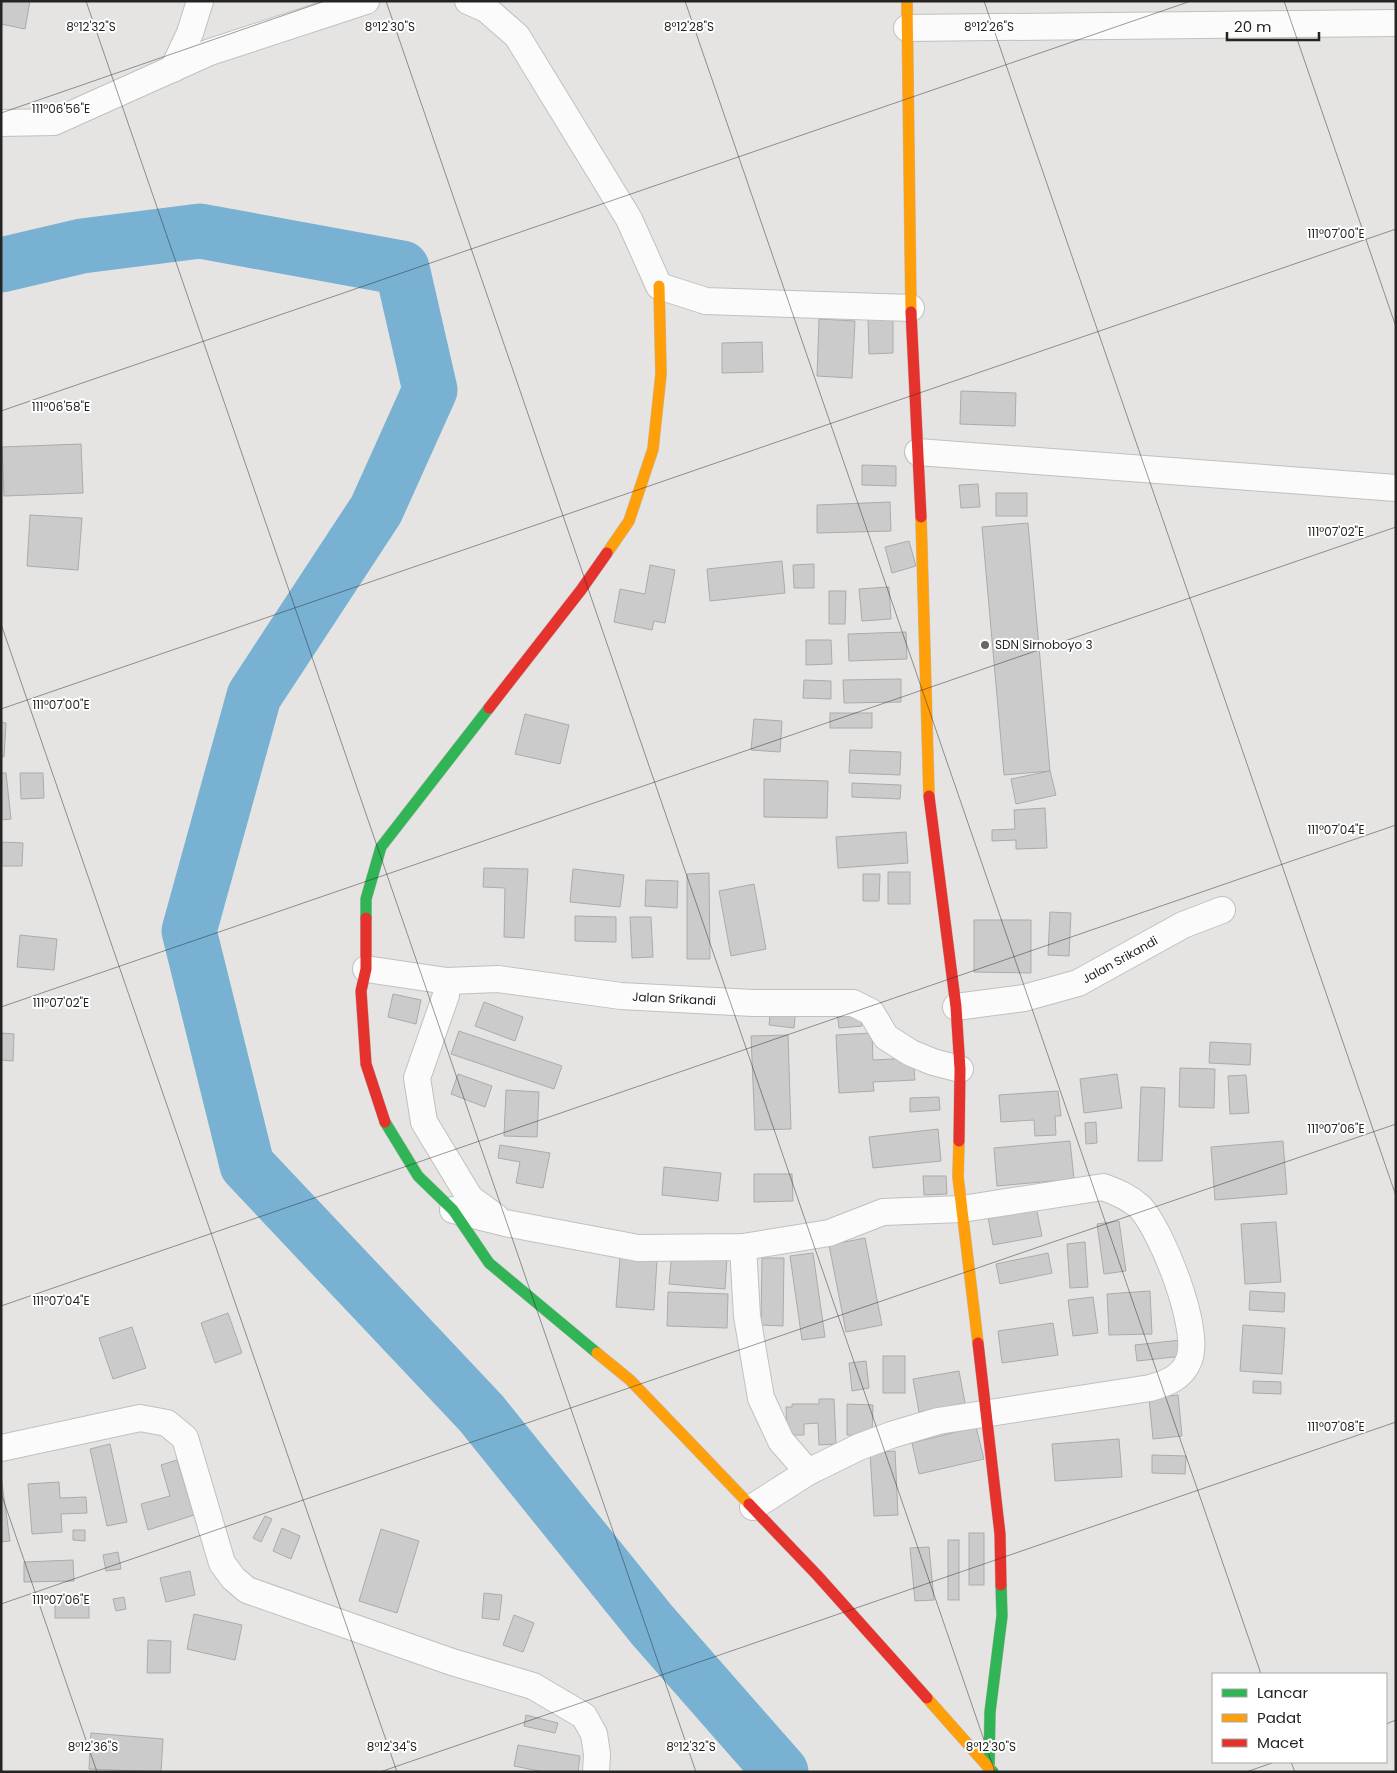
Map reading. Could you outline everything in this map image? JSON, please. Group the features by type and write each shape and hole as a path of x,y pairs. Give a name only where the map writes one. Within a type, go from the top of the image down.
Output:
{"street":[{"path":"173,69 190,33 200,1"},
{"path":"1,123 54,122 210,52 366,1"},
{"path":"468,1 486,9 517,36 630,219 659,286 661,374 653,449 629,521 581,590 380,847 366,899 366,969 361,991 366,1064 384,1120 418,1176 453,1210 489,1263 630,1380 817,1574 991,1770"},
{"path":"907,1 911,308 918,452 928,791 956,1007 960,1069 958,1177 1000,1534 1002,1616 990,1712 991,1770"},
{"path":"907,28 1396,23"},
{"path":"659,286 706,301 911,308"},
{"path":"918,452 1396,488"},
{"name":"Jalan Srikandi","path":"956,1007 1024,998 1078,983 1183,925 1222,910"},
{"name":"Jalan Srikandi","path":"366,969 447,981 498,979 621,996 753,1003 854,1003 871,1012 886,1037 911,1053 933,1062 960,1069"},
{"path":"447,981 446,995 418,1078 424,1122 470,1198 505,1223"},
{"path":"453,1210 505,1223 638,1248 743,1247 829,1233 883,1212 962,1209 1103,1187 1124,1195 1138,1206 1151,1222 1162,1242 1186,1307 1192,1347 1189,1361 1180,1374 1169,1383 1150,1388 938,1421 891,1435 859,1447 808,1472 753,1508"},
{"path":"743,1247 747,1316 761,1398 781,1441 808,1472"},
{"path":"1,1448 140,1418 167,1423 185,1438 222,1563 233,1578 247,1590 452,1662 533,1686 584,1716 594,1734 598,1754 596,1772"}],"building":[{"path":"1,1 30,1 25,29 1,24"},
{"path":"893,317 893,353 869,354 868,318"},
{"path":"819,319 855,321 852,378 817,376"},
{"path":"762,342 763,372 722,373 722,343"},
{"path":"961,391 1016,393 1015,426 960,424"},
{"path":"81,444 83,493 4,496 2,447"},
{"path":"862,465 896,466 896,486 862,485"},
{"path":"978,484 980,507 961,508 959,485"},
{"path":"996,493 1027,493 1027,516 996,516"},
{"path":"890,502 891,531 817,533 817,505"},
{"path":"30,515 82,518 78,570 27,566"},
{"path":"1028,523 1050,771 1004,775 982,527"},
{"path":"909,541 916,566 892,573 885,547"},
{"path":"782,561 785,593 710,601 707,569"},
{"path":"814,564 814,588 794,588 793,565"},
{"path":"650,565 675,570 665,623 654,621 652,630 614,622 620,589 645,594"},
{"path":"889,587 891,619 862,621 859,589"},
{"path":"829,591 846,591 845,624 829,624"},
{"path":"906,632 907,659 849,661 848,634"},
{"path":"806,640 831,640 832,664 806,665"},
{"path":"901,679 901,702 844,703 843,680"},
{"path":"804,680 831,681 831,699 803,698"},
{"path":"830,713 872,713 872,728 830,728"},
{"path":"525,714 569,725 560,764 515,754"},
{"path":"754,719 782,721 780,752 751,750"},
{"path":"1,722 6,723 4,757 1,757"},
{"path":"850,750 901,752 900,775 849,773"},
{"path":"1050,771 1056,795 1016,804 1011,779"},
{"path":"1,773 6,773 11,819 1,820"},
{"path":"20,773 43,773 44,798 21,799"},
{"path":"764,779 828,781 827,818 764,817"},
{"path":"852,783 901,785 900,799 852,797"},
{"path":"1045,808 1047,848 1016,849 1016,840 992,841 992,830 1015,829 1014,810"},
{"path":"906,832 908,863 838,868 836,837"},
{"path":"1,842 23,843 22,866 1,866"},
{"path":"484,868 528,869 524,938 504,937 505,888 483,887"},
{"path":"573,869 624,875 620,907 570,902"},
{"path":"888,872 910,872 910,904 888,904"},
{"path":"709,873 710,959 687,959 687,874"},
{"path":"863,874 880,874 879,901 863,901"},
{"path":"646,880 678,881 677,908 645,906"},
{"path":"754,884 766,949 731,956 719,891"},
{"path":"1050,912 1071,913 1069,956 1048,955"},
{"path":"575,916 616,917 616,942 575,941"},
{"path":"630,917 651,917 653,957 632,958"},
{"path":"974,920 1031,920 1031,973 974,972"},
{"path":"20,935 57,939 54,970 17,967"},
{"path":"393,994 421,1000 416,1024 388,1017"},
{"path":"484,1002 523,1017 515,1041 475,1026"},
{"path":"771,1005 796,1008 794,1028 769,1025"},
{"path":"860,1009 862,1026 839,1028 837,1011"},
{"path":"459,1031 562,1066 554,1089 451,1054"},
{"path":"1,1033 14,1034 13,1061 1,1060"},
{"path":"872,1033 873,1060 913,1058 915,1080 873,1082 874,1091 839,1093 836,1035"},
{"path":"788,1035 791,1129 755,1130 751,1036"},
{"path":"1210,1042 1251,1044 1250,1065 1209,1063"},
{"path":"1180,1068 1215,1069 1214,1108 1179,1107"},
{"path":"458,1074 492,1086 485,1107 451,1094"},
{"path":"1117,1074 1122,1108 1084,1113 1080,1079"},
{"path":"1246,1075 1249,1113 1230,1114 1228,1076"},
{"path":"1141,1087 1165,1088 1162,1161 1138,1161"},
{"path":"506,1090 539,1092 537,1137 504,1136"},
{"path":"1058,1091 1061,1116 1055,1116 1056,1135 1035,1136 1034,1120 1001,1122 999,1095"},
{"path":"939,1097 940,1110 910,1112 910,1098"},
{"path":"1096,1122 1097,1143 1086,1144 1085,1123"},
{"path":"938,1129 941,1161 873,1168 869,1137"},
{"path":"1070,1141 1074,1179 997,1186 994,1148"},
{"path":"1283,1141 1287,1194 1215,1200 1211,1147"},
{"path":"500,1145 550,1153 543,1188 516,1183 520,1162 498,1158"},
{"path":"664,1167 721,1173 718,1201 662,1195"},
{"path":"754,1174 792,1174 793,1201 754,1202"},
{"path":"923,1176 946,1176 947,1194 924,1195"},
{"path":"1035,1202 1042,1236 993,1245 987,1211"},
{"path":"1119,1221 1126,1271 1104,1274 1097,1224"},
{"path":"1276,1222 1281,1282 1245,1284 1241,1224"},
{"path":"865,1238 882,1325 846,1332 829,1245"},
{"path":"1085,1242 1088,1287 1070,1288 1067,1244"},
{"path":"672,1252 727,1258 725,1289 669,1284"},
{"path":"813,1253 825,1337 802,1340 790,1256"},
{"path":"1048,1253 1052,1273 1000,1284 996,1264"},
{"path":"620,1258 657,1261 654,1310 616,1307"},
{"path":"762,1258 784,1258 783,1326 761,1325"},
{"path":"1150,1291 1152,1334 1109,1335 1107,1294"},
{"path":"1250,1291 1285,1293 1284,1312 1249,1310"},
{"path":"668,1292 728,1294 727,1328 667,1326"},
{"path":"1093,1297 1098,1333 1073,1336 1068,1300"},
{"path":"228,1313 242,1353 215,1363 201,1323"},
{"path":"1053,1323 1058,1355 1002,1363 998,1331"},
{"path":"1243,1325 1285,1328 1282,1374 1240,1371"},
{"path":"132,1327 146,1368 113,1379 99,1338"},
{"path":"1181,1340 1184,1356 1137,1361 1135,1345"},
{"path":"883,1356 905,1356 905,1393 883,1393"},
{"path":"866,1361 869,1388 852,1391 849,1363"},
{"path":"959,1371 965,1403 919,1412 913,1379"},
{"path":"1253,1381 1281,1382 1281,1394 1253,1393"},
{"path":"1178,1395 1182,1436 1153,1439 1149,1398"},
{"path":"819,1399 834,1399 836,1444 819,1445 818,1423 804,1424 804,1435 787,1435 786,1407 792,1407 792,1404 819,1404"},
{"path":"847,1404 873,1405 872,1436 847,1435"},
{"path":"976,1427 984,1459 919,1474 912,1443"},
{"path":"1119,1439 1122,1477 1055,1481 1052,1444"},
{"path":"110,1444 127,1522 107,1526 90,1449"},
{"path":"895,1451 898,1515 874,1516 870,1453"},
{"path":"1152,1455 1186,1456 1185,1474 1152,1473"},
{"path":"177,1460 194,1515 148,1530 141,1504 170,1496 161,1465"},
{"path":"1,1476 10,1541 1,1542"},
{"path":"59,1482 60,1498 86,1497 87,1513 61,1514 62,1532 32,1534 28,1484"},
{"path":"265,1516 272,1519 261,1542 253,1538"},
{"path":"282,1528 300,1536 291,1559 273,1551"},
{"path":"381,1529 419,1541 397,1613 359,1601"},
{"path":"73,1530 85,1530 85,1541 73,1540"},
{"path":"969,1533 984,1533 984,1585 969,1585"},
{"path":"948,1540 959,1540 959,1600 948,1600"},
{"path":"929,1547 934,1600 915,1601 910,1548"},
{"path":"118,1552 121,1569 106,1571 103,1555"},
{"path":"73,1560 74,1581 24,1582 24,1562"},
{"path":"190,1571 195,1595 166,1602 160,1578"},
{"path":"484,1593 502,1595 499,1620 482,1618"},
{"path":"55,1595 89,1595 89,1618 55,1618"},
{"path":"124,1597 126,1609 116,1611 113,1599"},
{"path":"194,1614 242,1625 235,1660 187,1649"},
{"path":"514,1615 534,1623 523,1652 503,1645"},
{"path":"148,1640 171,1641 170,1673 147,1673"},
{"path":"526,1715 558,1723 555,1733 524,1726"},
{"path":"91,1733 163,1739 161,1772 89,1769"},
{"path":"518,1745 580,1756 578,1772 544,1772 514,1766"}],"waterway":[{"path":"1,265 82,246 200,231 402,268 430,390 376,510 254,696 189,931 247,1165 481,1413 652,1625 781,1772"}],"traffic: fast":[{"path":"366,918 366,899 381,847 489,708"},
{"path":"385,1122 418,1176 453,1210 489,1263 597,1353"},
{"path":"993,1772 989,1768 990,1712 1002,1616 1001,1585"}],"traffic: slow":[{"path":"907,1 911,312"},
{"path":"607,553 629,521 653,449 661,374 659,286"},
{"path":"921,517 929,796"},
{"path":"959,1141 958,1177 978,1343"},
{"path":"597,1353 630,1380 749,1504"},
{"path":"927,1698 989,1768"}],"traffic: jam":[{"path":"911,312 921,517"},
{"path":"489,708 581,590 607,553"},
{"path":"929,796 956,1007 960,1069 959,1141"},
{"path":"366,918 366,969 361,991 366,1064 385,1122"},
{"path":"978,1343 1000,1534 1001,1585"},
{"path":"749,1504 817,1575 927,1698"}],"place":[{"name":"SDN Sirnoboyo 3","path":"985,645"}]}
